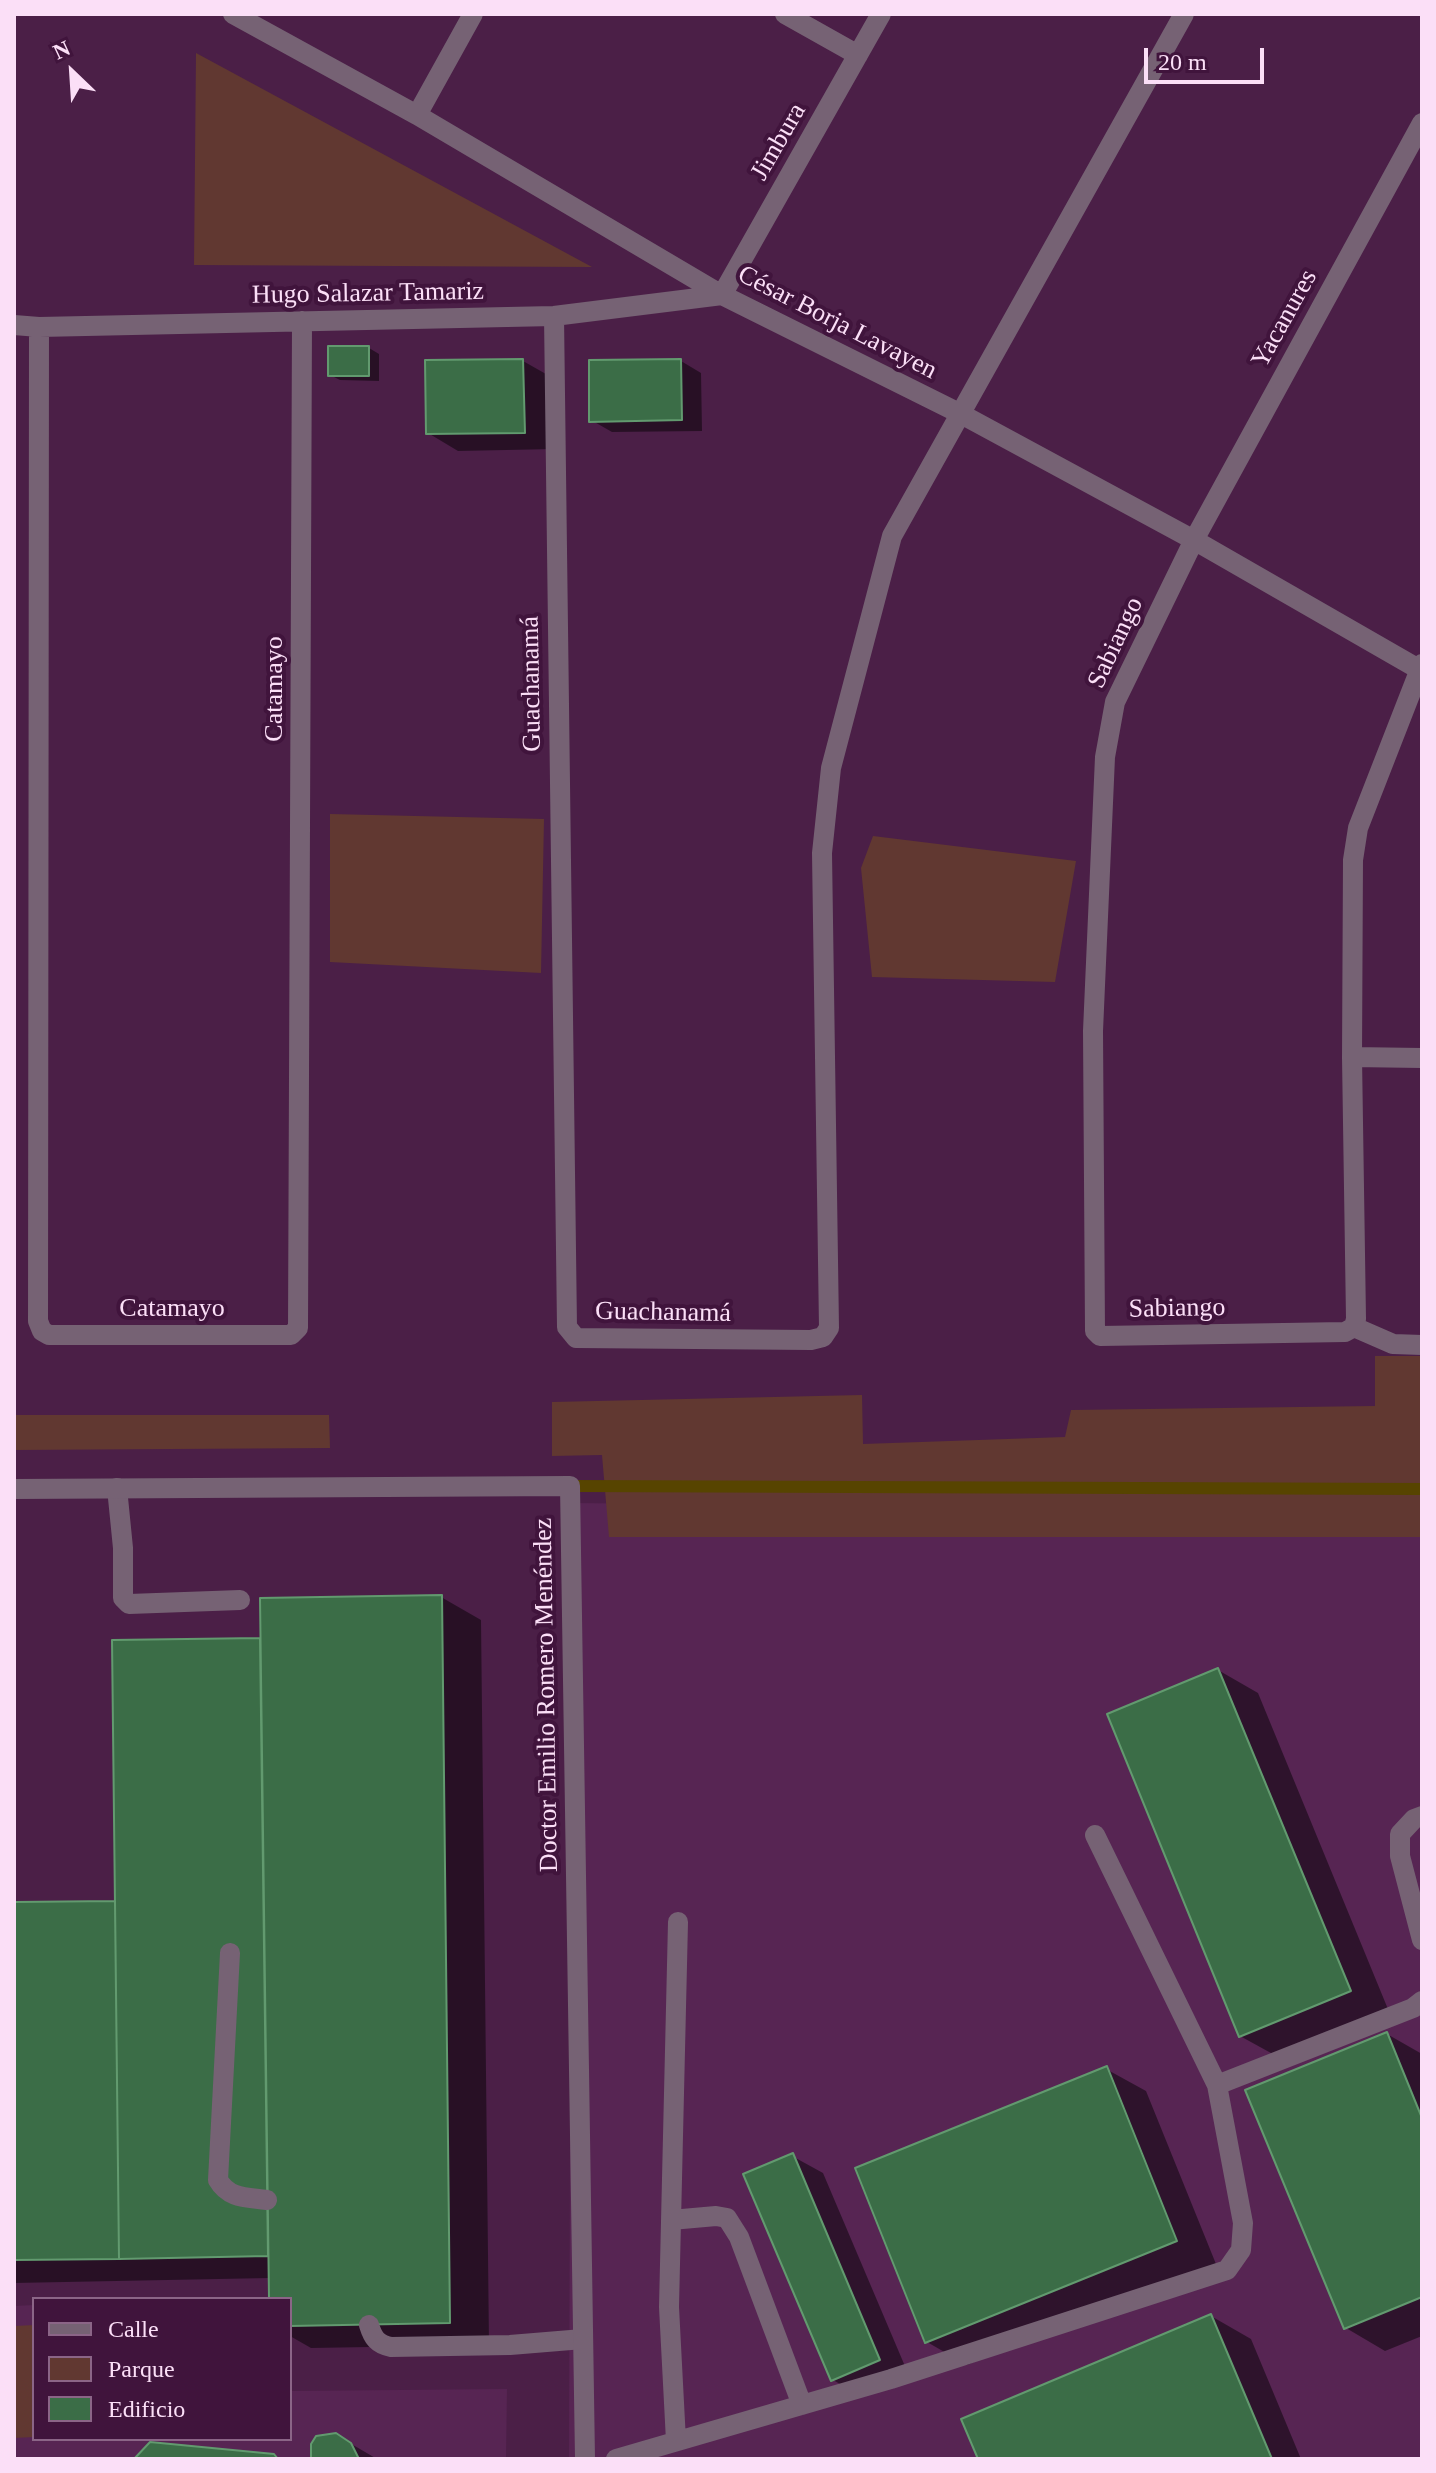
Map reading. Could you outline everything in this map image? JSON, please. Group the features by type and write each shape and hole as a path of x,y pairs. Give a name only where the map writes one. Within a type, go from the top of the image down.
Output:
{"street":[{"name":"César Borja Lavayen","path":"233,14 417,115 722,295 961,414 1421,668"},
{"path":"417,115 473,14"},
{"path":"785,14 858,55"},
{"name":"Jimbura","path":"722,295 881,14"},
{"path":"961,414 1184,14"},
{"name":"Yacanures","path":"1194,540 1422,123"},
{"name":"Hugo Salazar Tamariz","path":"14,325 39,327 554,316 722,295"},
{"name":"Guachanamá","path":"554,316 567,1327 576,1338 811,1340 823,1337 829,1328 822,853 831,768 892,536 961,414"},
{"name":"Catamayo","path":"39,327 38,1321 42,1331 49,1335 291,1335 298,1328 302,321"},
{"name":"Sabiango","path":"1194,540 1115,702 1105,757 1093,1031 1093,1325 1100,1336 1345,1332 1354,1327"},
{"path":"1421,668 1358,828 1353,860 1352,1057 1354,1327 1393,1344 1422,1345"},
{"path":"1352,1057 1422,1058"},
{"name":"Doctor Emilio Romero Menéndez","path":"14,1489 570,1486 585,2459"},
{"path":"117,1488 123,1548 123,1598 129,1604 240,1600"},
{"path":"1422,1816 1414,1819 1400,1834 1400,1856 1422,1940"},
{"path":"616,2459 891,2379 1227,2270 1241,2250 1243,2223 1217,2085 1095,1835"},
{"path":"676,2441 669,2307 678,1922"},
{"path":"230,1953 218,2180 224,2191 235,2196 267,2200"},
{"path":"1217,2085 1413,2008 1422,2001"},
{"path":"671,2220 727,2218 739,2237 802,2405"},
{"path":"369,2325 373,2337 381,2345 391,2347 510,2345 583,2339"}],"shaded area":[{"path":"572,1503 1422,1512 1422,2459 569,2459"},
{"path":"32,2305 32,2441 292,2441 292,2391 507,2389 506,2459 14,2459 14,2306"}],"green space":[{"path":"196,53 592,267 194,265"},
{"path":"330,814 544,819 541,973 330,962"},
{"path":"873,836 1076,861 1055,982 872,977 861,868"},
{"path":"1375,1356 1422,1356 1422,1537 609,1537 602,1455 552,1456 552,1402 862,1395 863,1444 1065,1437 1071,1410 1375,1406"},
{"path":"14,1415 329,1415 330,1448 14,1450"},
{"path":"32,2325 32,2437 14,2438 15,2326"}],"building":[{"path":"328,346 369,346 369,376 328,376"},
{"path":"523,359 525,433 426,434 425,360"},
{"path":"681,359 682,420 589,422 589,360"},
{"path":"442,1595 450,2323 292,2326 292,2297 269,2297 260,1598"},
{"path":"260,1638 268,2256 119,2259 112,1640"},
{"path":"1218,1668 1351,1991 1239,2037 1107,1714"},
{"path":"115,1901 119,2259 14,2260 14,1902"},
{"path":"1387,2032 1422,2118 1422,2297 1344,2329 1245,2090"},
{"path":"1107,2066 1177,2241 925,2343 855,2168"},
{"path":"793,2153 880,2360 831,2381 743,2174"},
{"path":"1211,2314 1272,2459 978,2459 961,2419"},
{"path":"336,2433 351,2443 359,2459 311,2459 311,2444 316,2436"},
{"path":"150,2442 274,2454 278,2459 134,2459"}],"waterway":[{"path":"570,1486 1422,1489"}]}
